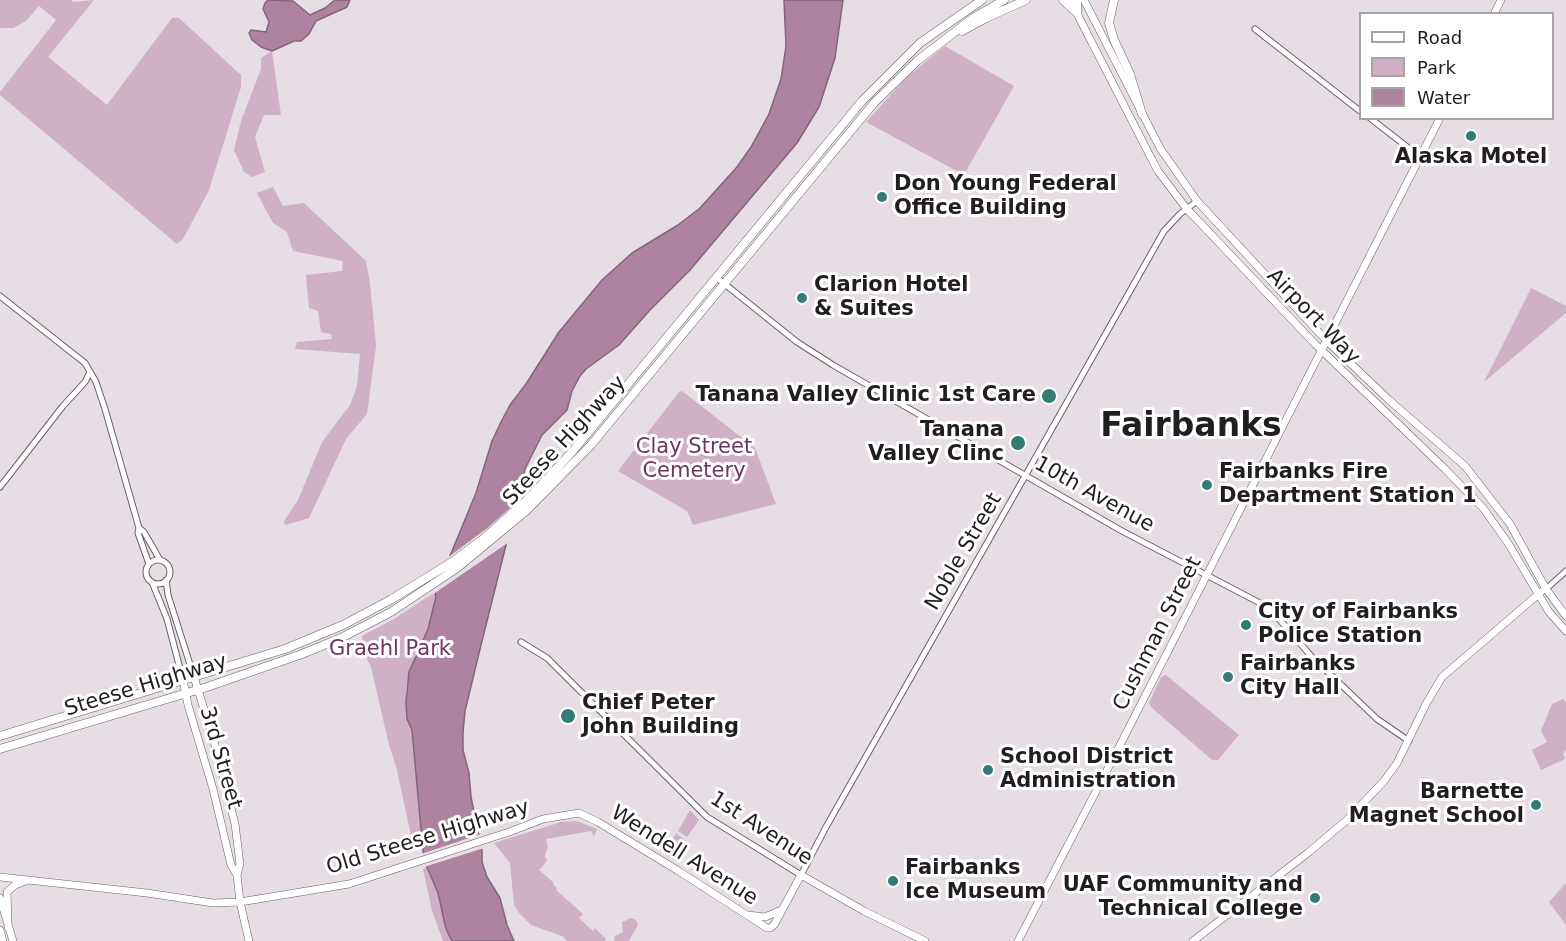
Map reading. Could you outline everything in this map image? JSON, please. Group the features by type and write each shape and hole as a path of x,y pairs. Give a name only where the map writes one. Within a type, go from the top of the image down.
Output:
{"highway":[{"path":"920,43 972,0"},
{"name":"Steese Highway","path":"0,736 285,650 343,625 418,584 483,538 527,500 572,452 862,101 920,43 982,0"},
{"name":"Steese Highway","path":"0,749 267,668 341,638 391,612 466,562 526,511 591,445 726,285 853,127 888,89 933,48 973,18 1004,0"},
{"path":"933,48 986,18 1026,0"},
{"path":"1063,0 1077,13"},
{"path":"1077,0 1077,13"},
{"path":"1114,0 1109,23 1114,40 1130,74 1142,114"}],"main road":[{"name":"Airport Way","path":"1070,0 1158,171 1186,208 1322,351 1483,508 1508,543 1549,612 1566,631"},
{"name":"Airport Way","path":"1084,0 1160,148 1197,201 1326,340 1389,400 1465,466 1510,524 1546,589 1566,616"},
{"name":"Cushman Street","path":"1018,941 1439,120"},
{"path":"1193,941 1309,852 1347,819 1384,781 1409,741 1426,704 1443,676 1546,589"},
{"name":"3rd Street","path":"194,677 214,741 235,824 240,864 237,875 240,902 249,941"},
{"name":"3rd Street","path":"183,680 231,865 237,875"},
{"name":"Old Steese Highway","path":"0,877 147,893 213,903 240,902 349,884 556,816 579,813"},
{"name":"Wendell Avenue","path":"579,813 598,822 770,928"},
{"name":"Noble Street","path":"770,928 801,875"},
{"name":"1st Avenue","path":"801,875 864,911 925,941"},
{"path":"3,941 7,892 15,885 28,880"},
{"path":"0,898 4,928 13,941"},
{"path":"748,915 769,916 782,909"}],"street":[{"path":"1255,30 1359,110"},
{"path":"1372,120 1420,158"},
{"name":"Noble Street","path":"801,875 1164,231 1186,208 1197,201"},
{"name":"10th Avenue","path":"716,277 816,355 1122,531 1270,610 1311,656 1377,719 1409,741"},
{"path":"0,296 85,363 105,409 140,528 160,561 169,569 166,580 161,583 152,582 146,574 149,564 138,533 140,528"},
{"path":"0,487 63,406 85,382 90,372"},
{"path":"149,564 160,561"},
{"path":"1546,589 1566,571"},
{"name":"3rd Street","path":"166,580 168,595 194,677"},
{"name":"3rd Street","path":"152,582 167,619 183,680"},
{"name":"1st Avenue","path":"521,642 547,657 707,817 801,875"}],"green space":[{"path":"0,0 71,0 73,2 94,0 48,57 107,105 172,18 179,18 241,75 241,87 209,190 183,239 177,244 0,95 56,20 39,6 26,21 13,28 0,28"},
{"path":"945,46 1014,86 964,175 866,122 907,77"},
{"path":"272,51 281,115 264,115 255,137 265,172 252,177 244,172 234,150 241,121 261,69 261,58"},
{"path":"273,187 283,206 304,203 366,261 376,346 367,414 346,439 309,518 285,525 284,521 298,500 322,442 350,405 357,386 360,354 295,349 297,342 332,339 331,334 321,332 318,311 309,308 306,275 342,271 343,261 293,251 287,232 273,223 257,193"},
{"path":"1531,288 1566,306 1566,313 1484,382"},
{"name":"Clay Street Cemetery","path":"682,391 755,448 776,504 693,525 687,511 618,471"},
{"name":"Graehl Park","path":"435,592 436,597 428,629 415,654 406,689 407,719 412,729 422,837 411,835 396,766 371,667 365,655 362,636 394,619"},
{"path":"1166,675 1239,735 1218,760 1212,760 1151,707 1149,703 1161,677"},
{"path":"1563,699 1566,702 1566,749 1563,754 1565,759 1541,770 1532,750 1547,742 1541,731 1552,704"},
{"path":"690,810 699,820 687,837 678,831"},
{"path":"576,821 597,829 594,837 591,831 546,839 547,861 539,870 554,883 556,890 583,914 579,918 593,931 595,928 606,939 605,941 567,941 562,936 531,925 514,905 510,863 494,843 561,822"},
{"path":"676,833 686,841 676,861 664,854"},
{"path":"427,867 438,893 446,929 452,941 443,941 432,911 423,869"},
{"path":"1566,883 1566,925 1549,902"},
{"path":"631,918 636,920 638,925 629,941 614,941 615,936 623,932 622,922"}],"water":[{"path":"268,0 293,1 310,15 335,0 350,0 347,7 316,21 309,34 301,41 294,41 272,51 252,40 249,33 251,30 266,32 269,22 263,9"},
{"path":"784,0 843,0 835,58 819,107 797,143 690,270 619,345 580,376 572,391 567,410 542,435 525,469 465,711 463,733 463,750 469,773 482,862 487,877 500,898 514,941 452,941 446,929 438,893 423,851 412,730 407,719 406,702 409,672 428,629 436,597 435,592 476,493 492,441 501,422 559,332 602,280 632,253 678,225 700,208 737,167 751,147 769,114 781,79 786,46"}],"pier":[{"path":"519,500 509,542 432,595 443,561 486,529"},
{"path":"481,834 484,848 424,867 421,854"}],"place":[{"name":"Alaska Motel","path":"1471,136"},
{"name":"Don Young Federal Office Building","path":"882,197"},
{"name":"Clarion Hotel & Suites","path":"802,298"},
{"name":"Tanana Valley Clinic 1st Care","path":"1049,396"},
{"name":"Tanana Valley Clinc","path":"1018,443"},
{"name":"Fairbanks Fire Department Station 1","path":"1207,485"},
{"name":"City of Fairbanks Police Station","path":"1246,625"},
{"name":"Fairbanks City Hall","path":"1228,677"},
{"name":"Chief Peter John Building","path":"568,716"},
{"name":"School District Administration","path":"988,770"},
{"name":"Barnette Magnet School","path":"1536,805"},
{"name":"Fairbanks Ice Museum","path":"893,881"},
{"name":"UAF Community and Technical College","path":"1315,898"}],"district":[{"name":"Fairbanks","path":"1191,427"}]}
